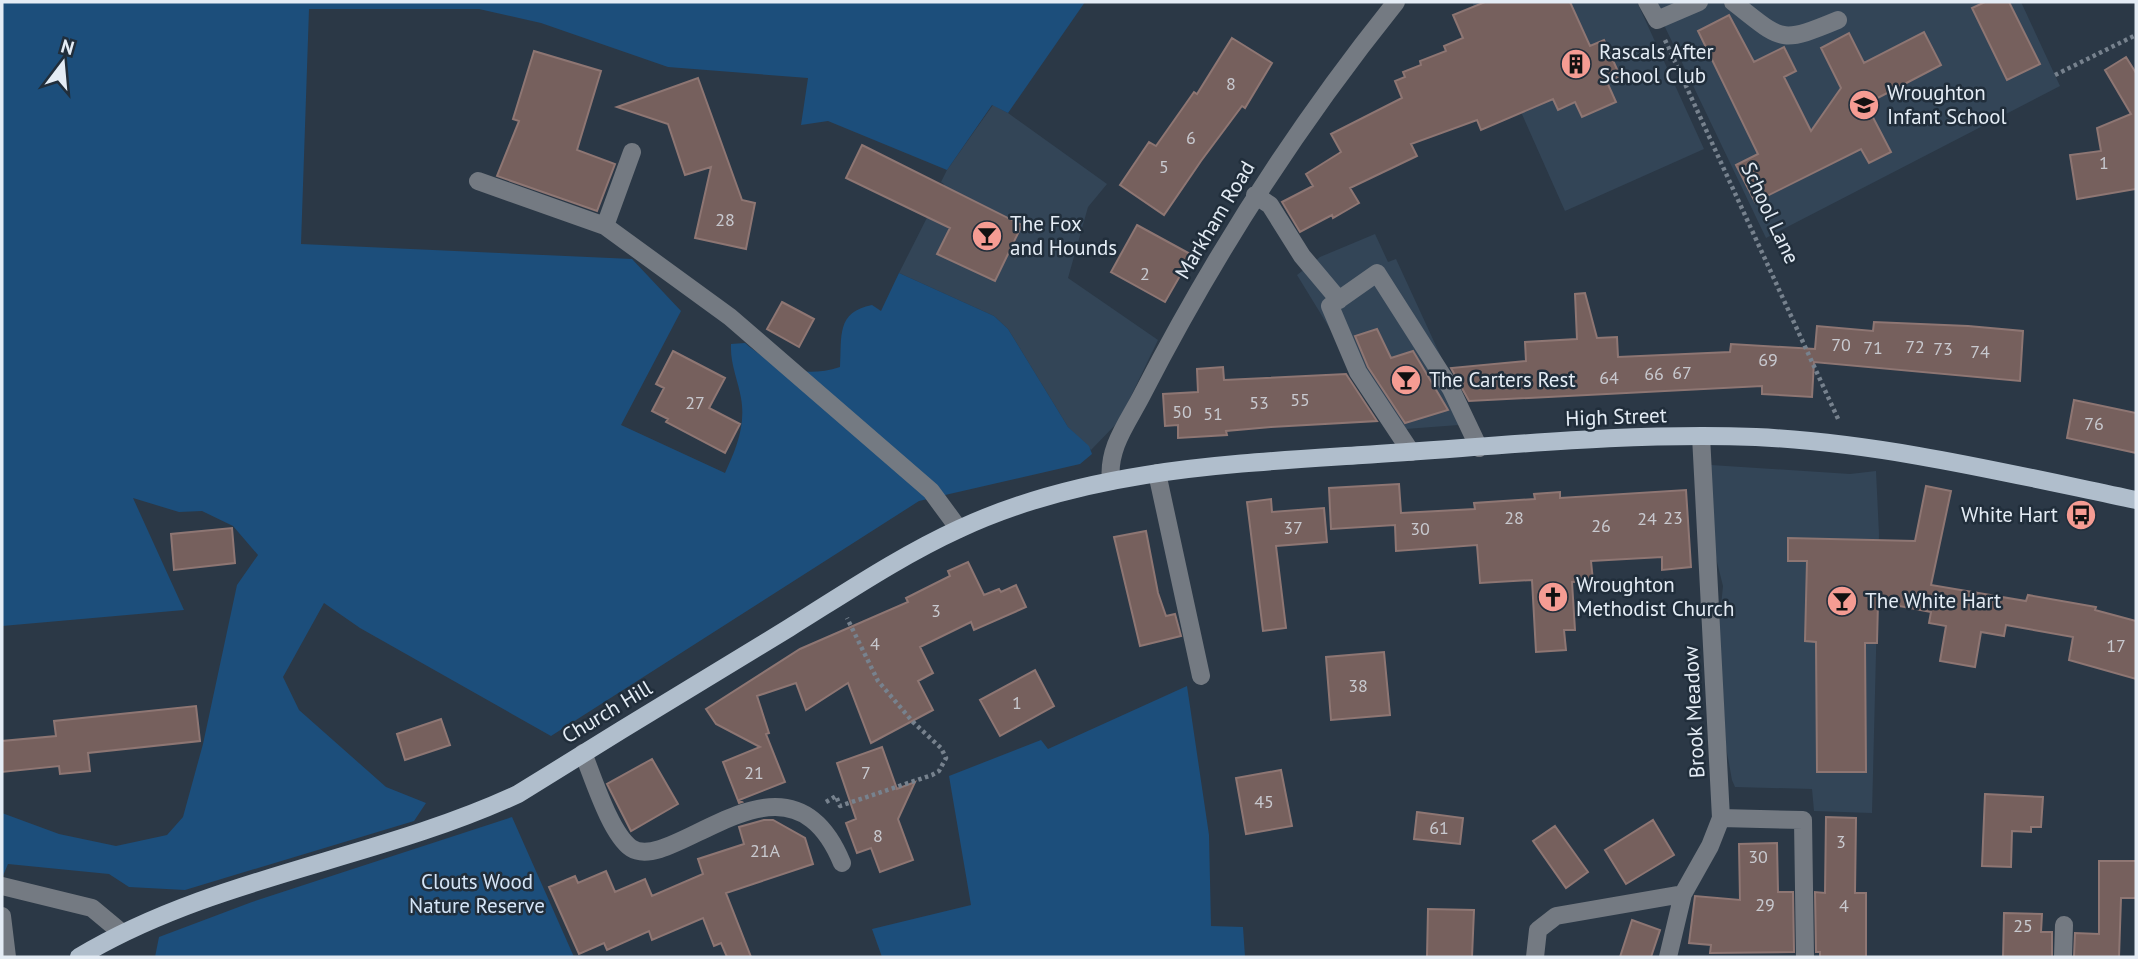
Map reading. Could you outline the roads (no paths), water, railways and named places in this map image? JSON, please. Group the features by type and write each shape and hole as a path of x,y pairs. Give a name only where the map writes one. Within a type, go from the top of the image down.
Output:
{"main road":[{"name":"High Street","path":"1102,482 1157,473 1411,452 1701,436 1754,437 1847,445 1965,464 2136,500"},
{"name":"Church Hill","path":"79,957 146,921 243,887 422,834 518,794 838,598 959,528 1058,493 1102,482"}],"street":[{"name":"Markham Road","path":"1102,482 1124,427 1163,351 1255,195 1342,69 1396,2"},
{"path":"1647,2 1657,20 1699,2"},
{"path":"1733,2 1769,31 1786,38 1838,20"},
{"path":"605,226 632,152"},
{"path":"478,181 605,226 730,317 931,491 959,528"},
{"path":"1255,195 1270,205 1302,256 1339,300"},
{"path":"1411,452 1358,372 1330,306 1377,273 1451,390 1479,448"},
{"name":"Brook Meadow","path":"1701,436 1721,818"},
{"path":"1157,473 1201,676"},
{"path":"583,753 621,839 633,849 648,852 665,847 708,825 769,807 784,808 812,820 828,835 842,863"},
{"path":"1668,957 1683,894 1710,846 1721,818 1803,820 1804,957"},
{"path":"2,886 92,908 122,933"},
{"path":"1535,957 1538,930 1556,916 1683,894"},
{"path":"2,916 7,957"},
{"path":"2063,957 2064,925"}],"place":[{"name":"Rascals After School Club","path":"1576,64"},
{"name":"Wroughton Infant School","path":"1864,105"},
{"name":"The Fox and Hounds","path":"987,236"},
{"name":"The Carters Rest","path":"1406,380"},
{"name":"White Hart","path":"2081,515"},
{"name":"Wroughton Methodist Church","path":"1553,597"},
{"name":"The White Hart","path":"1842,601"}],"park label":[{"name":"Clouts Wood Nature Reserve","path":"477,894"}]}
